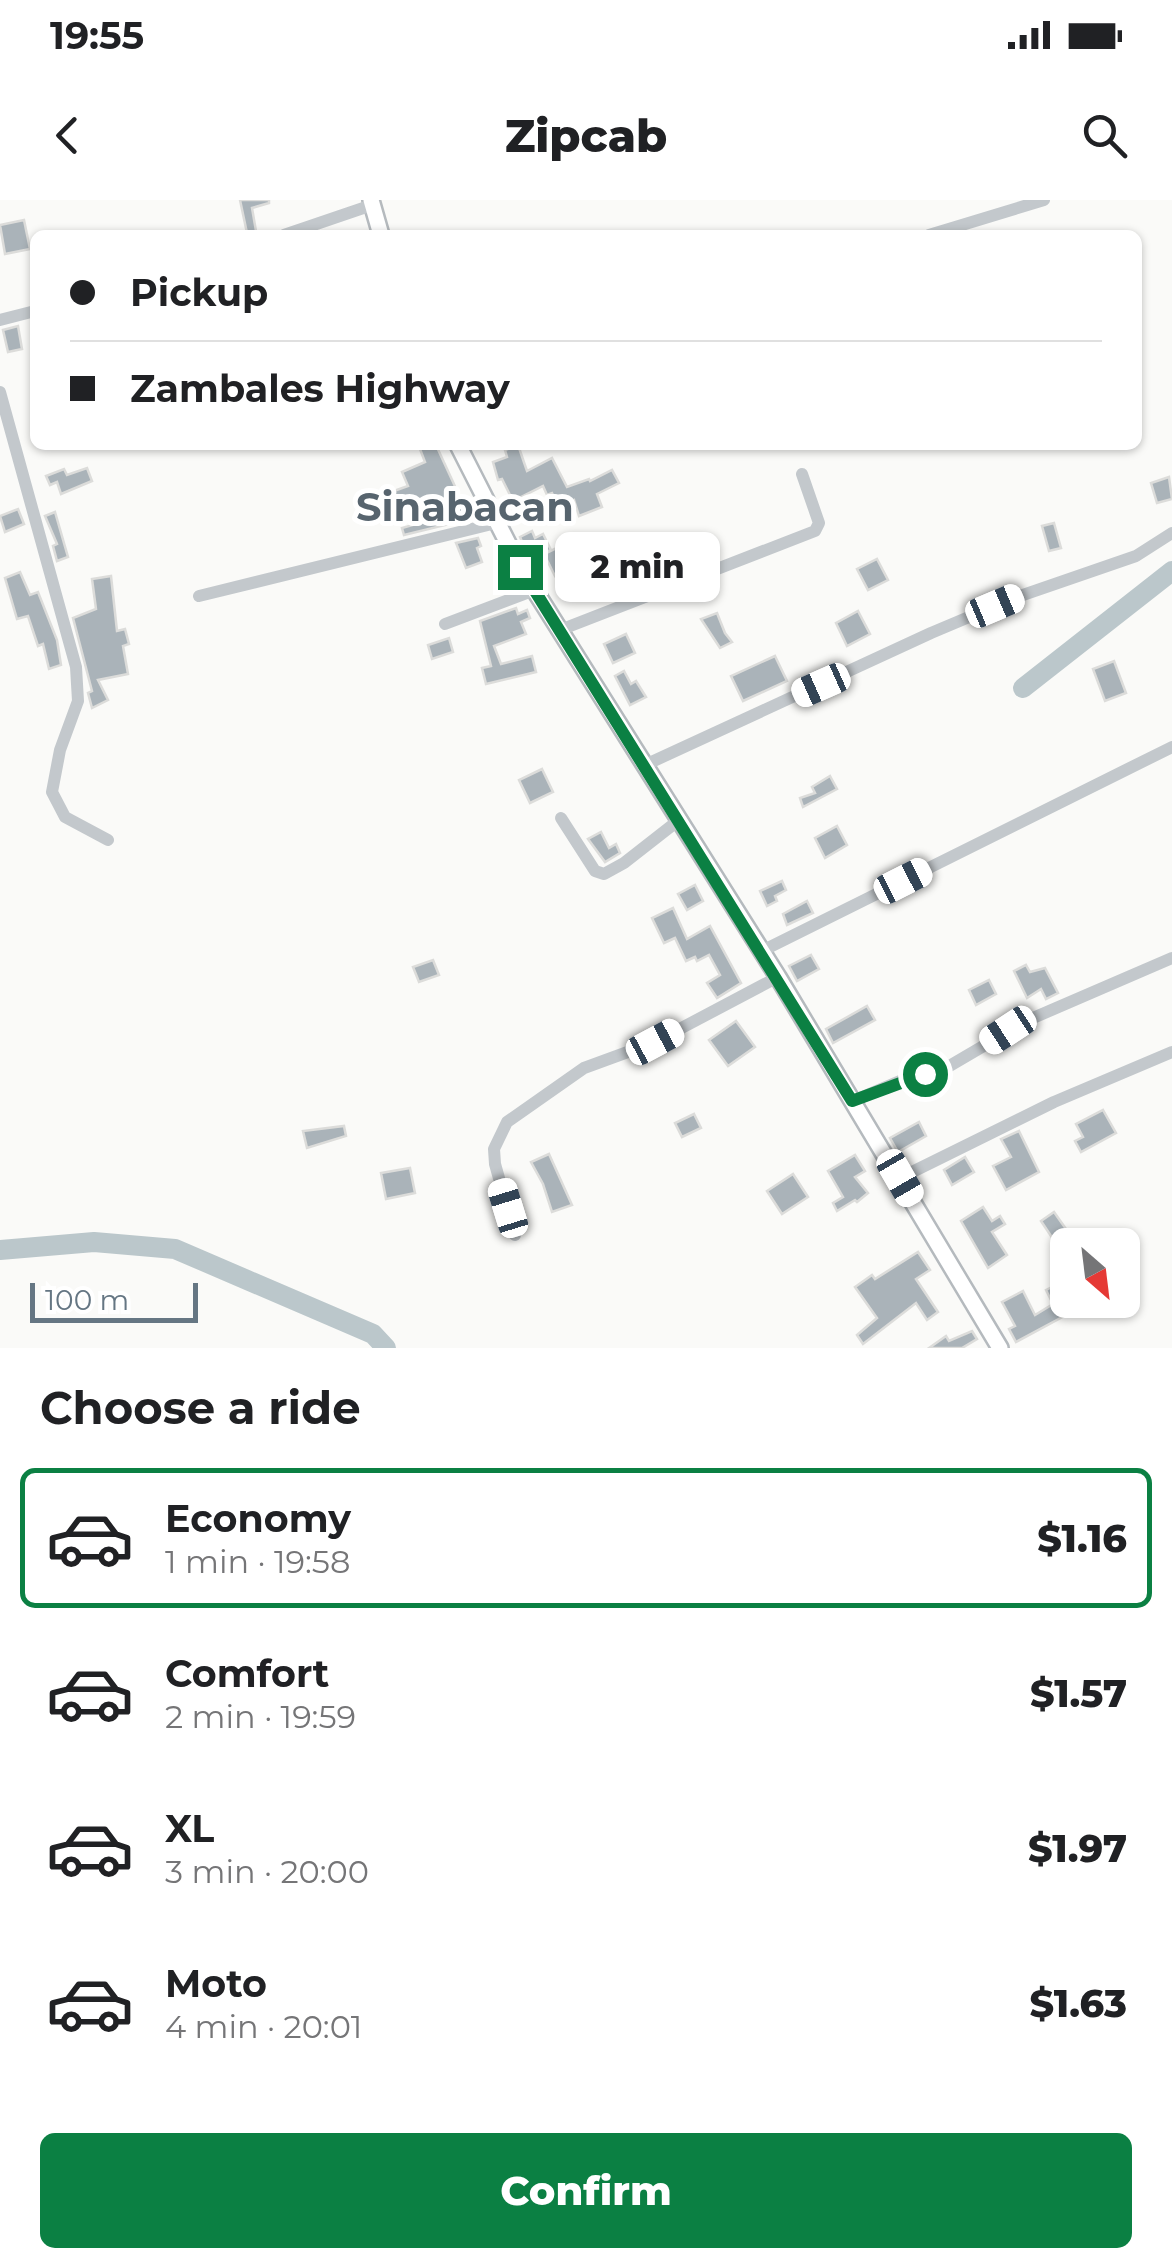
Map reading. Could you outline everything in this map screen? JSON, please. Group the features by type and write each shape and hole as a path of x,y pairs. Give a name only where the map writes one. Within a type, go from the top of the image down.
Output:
{"main road":[{"path":"371,202 379,230"},
{"path":"460,450 534,590 778,977 1000,1348"}],"street":[{"path":"945,230 1044,200"},
{"path":"297,230 371,202"},
{"path":"0,320 30,313"},
{"path":"0,392 76,667 78,701 60,750 52,792 66,817 108,840"},
{"path":"560,630 815,531 819,523 802,474"},
{"path":"199,596 496,522"},
{"path":"645,765 1014,598 1136,556 1172,534"},
{"path":"444,624 534,590"},
{"path":"762,951 1172,747"},
{"path":"562,818 599,874 624,864 679,820"},
{"path":"852,1101 946,1068 1026,1021 1172,958"},
{"path":"516,1236 494,1149 507,1122 584,1068 655,1042 778,977"},
{"path":"900,1178 1054,1102 1172,1052"}],"building":[{"path":"240,200 269,200 252,208 256,230 246,230"},
{"path":"24,220 30,249 5,254 0,225"},
{"path":"18,326 22,349 8,352 3,330"},
{"path":"420,450 438,450 470,519 404,535 402,528 423,522 415,503 398,509 391,492 408,486 402,472 425,462"},
{"path":"505,450 520,450 527,471 552,458 567,487 612,470 619,483 597,494 602,507 579,516 574,500 559,507 543,486 513,501 502,479 498,480 493,462 507,457"},
{"path":"87,468 92,481 61,494 57,482 50,485 46,476 64,469 67,475"},
{"path":"1169,477 1172,499 1157,503 1151,483"},
{"path":"18,509 24,524 5,532 0,516"},
{"path":"55,512 68,557 57,561 53,546 57,544 45,516"},
{"path":"1054,523 1061,548 1049,551 1042,526"},
{"path":"532,531 535,538 543,534 551,550 530,560 520,537"},
{"path":"611,537 616,549 602,555 611,568 603,574 591,559 555,576 544,554 565,544 569,553"},
{"path":"478,538 482,562 466,568 456,543"},
{"path":"877,559 888,580 868,590 857,569"},
{"path":"20,572 30,595 38,592 57,640 61,665 49,669 43,644 38,646 28,616 17,619 5,578"},
{"path":"111,576 117,631 125,629 129,644 123,646 128,674 98,680 108,700 92,708 88,693 92,691 73,618 96,609 92,579"},
{"path":"516,608 518,614 527,610 530,618 521,622 526,634 494,646 501,664 532,656 536,672 486,684 482,668 491,666 480,621"},
{"path":"858,611 870,634 847,646 836,623"},
{"path":"717,613 732,642 720,648 701,619"},
{"path":"626,634 635,653 613,663 604,644"},
{"path":"449,638 453,652 432,659 428,645"},
{"path":"775,656 787,681 743,701 731,676"},
{"path":"1114,661 1126,693 1105,701 1093,669"},
{"path":"624,671 631,684 636,681 646,697 630,705 615,676"},
{"path":"542,769 553,792 530,803 519,780"},
{"path":"830,776 837,789 803,807 800,798 815,793 812,787"},
{"path":"837,826 847,845 825,858 815,838"},
{"path":"601,832 609,848 616,844 620,853 605,862 588,839"},
{"path":"782,881 786,890 767,906 760,891"},
{"path":"695,885 703,901 687,910 678,894"},
{"path":"807,901 813,913 787,925 783,914"},
{"path":"673,908 687,939 710,926 741,983 717,998 707,983 720,975 709,955 686,961 675,938 664,943 652,918"},
{"path":"811,955 819,969 797,981 789,966"},
{"path":"433,960 439,975 419,982 413,967"},
{"path":"1026,965 1030,972 1045,968 1058,993 1046,999 1041,989 1027,998 1014,971"},
{"path":"989,980 996,994 976,1005 969,990"},
{"path":"867,1006 875,1020 833,1043 826,1029"},
{"path":"736,1021 755,1047 728,1066 709,1040"},
{"path":"1103,1110 1116,1133 1081,1152 1075,1141 1083,1137 1076,1124"},
{"path":"694,1114 701,1128 682,1137 675,1123"},
{"path":"919,1122 926,1136 898,1152 890,1138"},
{"path":"344,1126 346,1136 307,1148 303,1131"},
{"path":"1019,1131 1039,1172 1006,1190 993,1166 1011,1157 1001,1139"},
{"path":"549,1154 572,1205 552,1212 531,1162"},
{"path":"855,1155 865,1171 855,1177 868,1193 837,1211 833,1203 843,1197 828,1171"},
{"path":"965,1157 974,1172 952,1185 944,1170"},
{"path":"410,1168 415,1193 386,1199 381,1173"},
{"path":"793,1174 808,1197 782,1214 767,1191"},
{"path":"983,1207 992,1221 1000,1216 1005,1224 992,1232 1007,1255 988,1268 961,1221"},
{"path":"1054,1212 1065,1228 1050,1228 1050,1234 1041,1221"},
{"path":"918,1252 930,1270 916,1279 938,1312 927,1320 916,1303 863,1344 857,1335 877,1318 855,1287"},
{"path":"1023,1291 1035,1315 1050,1306 1050,1318 1061,1318 1016,1342 1009,1329 1015,1326 1002,1302"},
{"path":"972,1331 977,1339 962,1348 929,1348 946,1336 949,1341"}],"waterway":[{"path":"1023,688 1172,571"},
{"path":"0,1250 94,1242 175,1249 373,1334 386,1348"}],"district":[{"name":"Sinabacan","path":"465,506"}],"route":[{"path":"520,567 852,1101 925,1074"}]}
